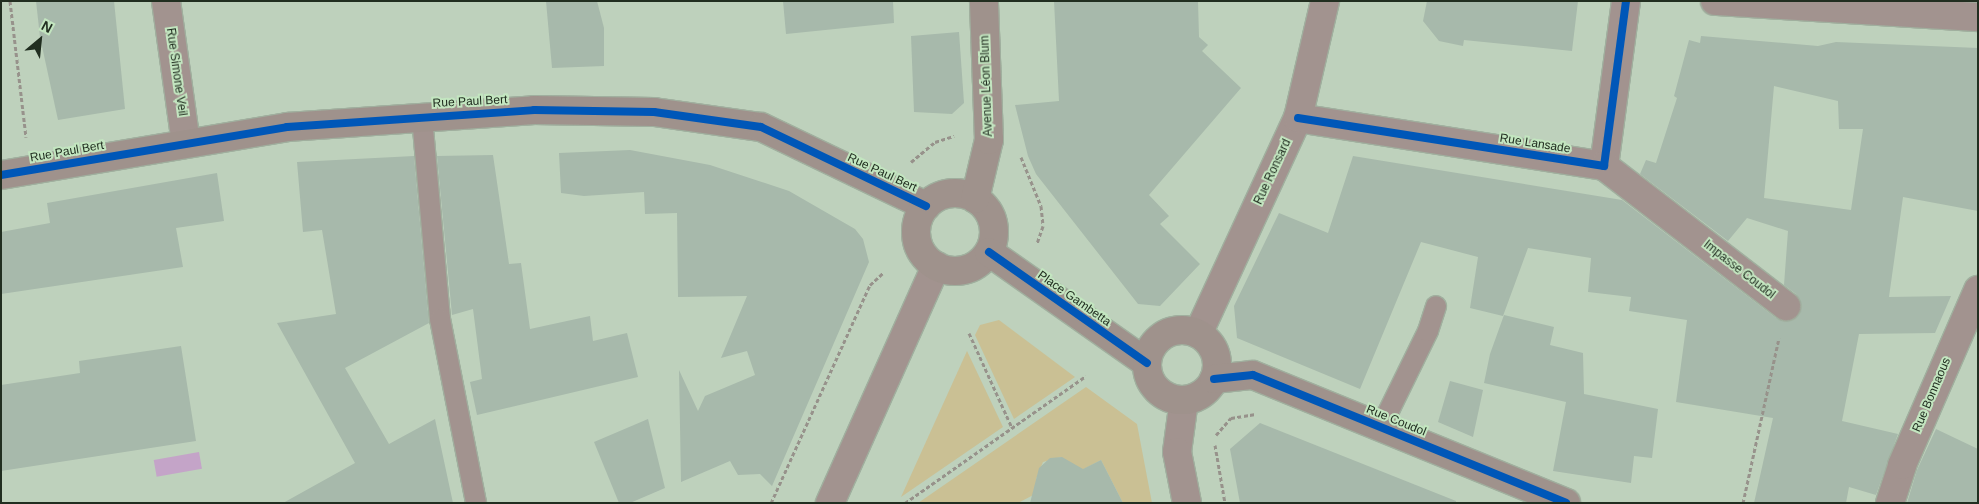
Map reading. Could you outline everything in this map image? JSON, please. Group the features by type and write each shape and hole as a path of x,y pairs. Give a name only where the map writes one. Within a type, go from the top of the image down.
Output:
{"street":[{"name":"Rue Simone Veil","path":"166,1 186,143"},
{"name":"Avenue Léon Blum","path":"975,198 989,140 984,1"},
{"name":"Rue Ronsard","path":"1198,334 1298,118 1326,1"},
{"path":"1604,166 1626,1"},
{"path":"1715,1 1978,17"},
{"name":"Rue Paul Bert","path":"1,175 287,127 534,110 654,112 761,127 926,206"},
{"name":"Rue Lansade","path":"1298,118 1604,166"},
{"name":"Impasse Coudol","path":"1604,166 1786,306"},
{"path":"963,193 975,198 984,206 993,222 993,240 989,252 976,264 959,271 936,266 920,249 917,238 916,227 926,206 949,194 963,193"},
{"name":"Place Gambetta","path":"989,252 1147,363"},
{"path":"830,503 936,266"},
{"name":"Rue Bonnaous","path":"1890,503 1902,465 1978,290"},
{"path":"1187,331 1198,334 1206,340 1216,358 1214,379 1202,394 1184,400 1175,399 1157,390 1148,373 1147,363 1156,342 1164,335 1187,331"},
{"name":"Rue Coudol","path":"1214,379 1252,375 1566,503"},
{"path":"1184,400 1178,452 1187,503"}],"lane":[{"path":"422,117 440,319 476,503"},
{"path":"1381,427 1428,331 1436,306"}],"path":[{"path":"10,1 29,170"},
{"path":"890,190 898,175 935,142 953,136 961,137"},
{"path":"1016,149 1041,206 1043,226 1034,247"},
{"path":"771,503 870,285 884,272"},
{"path":"969,333 1012,428"},
{"path":"905,503 1086,376"},
{"path":"1224,503 1214,440 1221,426 1230,418 1266,414 1279,385"}],"shaded area":[{"path":"999,320 1075,377 1014,419 975,335 980,325"},
{"path":"967,351 1003,427 901,497"},
{"path":"1086,387 1137,424 1152,503 1123,503 1101,460 1078,472 1061,457 1043,462 1036,479 1041,491 1018,503 918,503"},
{"path":"199,452 202,469 157,477 154,460"}],"building":[{"path":"36,1 114,1 125,109 58,120 40,37"},
{"path":"546,1 597,1 604,28 604,66 552,68"},
{"path":"783,1 893,1 894,23 786,34"},
{"path":"1054,1 1198,1 1199,37 1208,45 1202,51 1241,88 1149,195 1169,216 1160,224 1200,264 1160,306 1138,304 1036,174 1028,156 1015,105 1059,101"},
{"path":"1427,1 1578,1 1572,51 1464,40 1463,46 1439,41 1423,21"},
{"path":"959,32 964,103 952,114 914,112 911,36"},
{"path":"1701,36 1818,46 1836,42 1978,48 1978,211 1903,197 1889,297 1951,296 1935,333 1859,334 1842,421 1898,434 1876,495 1849,487 1846,503 1754,503 1773,418 1676,402 1687,320 1629,311 1631,297 1588,292 1591,258 1528,248 1503,316 1470,308 1478,257 1421,242 1360,389 1237,338 1234,306 1279,213 1328,233 1353,156 1622,200 1776,318 1792,320 1801,308 1796,294 1784,285 1788,231 1747,218 1728,241 1640,174 1646,160 1656,163 1677,98 1674,96 1689,40 1700,43","holes":["1774,86 1838,101 1839,129 1863,129 1851,210 1764,198"]},
{"path":"630,150 710,165 789,191 855,229 863,239 869,262 772,486 760,474 738,475 730,461 681,482 679,370 698,411 705,396 755,375 747,351 721,358 747,296 678,297 677,213 645,214 644,192 584,196 561,193 559,153"},
{"path":"493,155 509,264 521,263 530,329 590,316 593,341 627,333 638,377 477,415 470,382 482,379 473,309 452,315 437,156"},
{"path":"414,156 429,323 345,368 389,444 435,419 453,503 283,503 355,463 277,323 336,314 322,230 303,232 297,162"},
{"path":"217,173 224,221 176,228 183,267 1,294 1,232 50,223 47,203"},
{"path":"1504,315 1554,327 1550,345 1583,353 1584,394 1658,409 1652,458 1634,456 1631,483 1553,471 1566,402 1484,383 1490,354"},
{"path":"181,346 196,441 1,471 1,385 80,373 79,361"},
{"path":"1450,381 1483,390 1473,437 1438,422"},
{"path":"648,419 665,488 630,503 619,503 594,442"},
{"path":"1260,423 1456,501 1456,503 1240,503 1230,449"},
{"path":"1936,429 1978,449 1978,503 1907,503 1917,470"},
{"path":"1062,457 1083,469 1101,460 1123,503 1030,503 1039,468 1050,458"}],"cycle path":[{"path":"1298,118 1604,166 1626,1"},
{"path":"1,175 287,127 534,110 654,112 761,127 926,206"},
{"path":"989,252 1147,363"},
{"path":"1214,379 1253,375 1566,503"}]}
